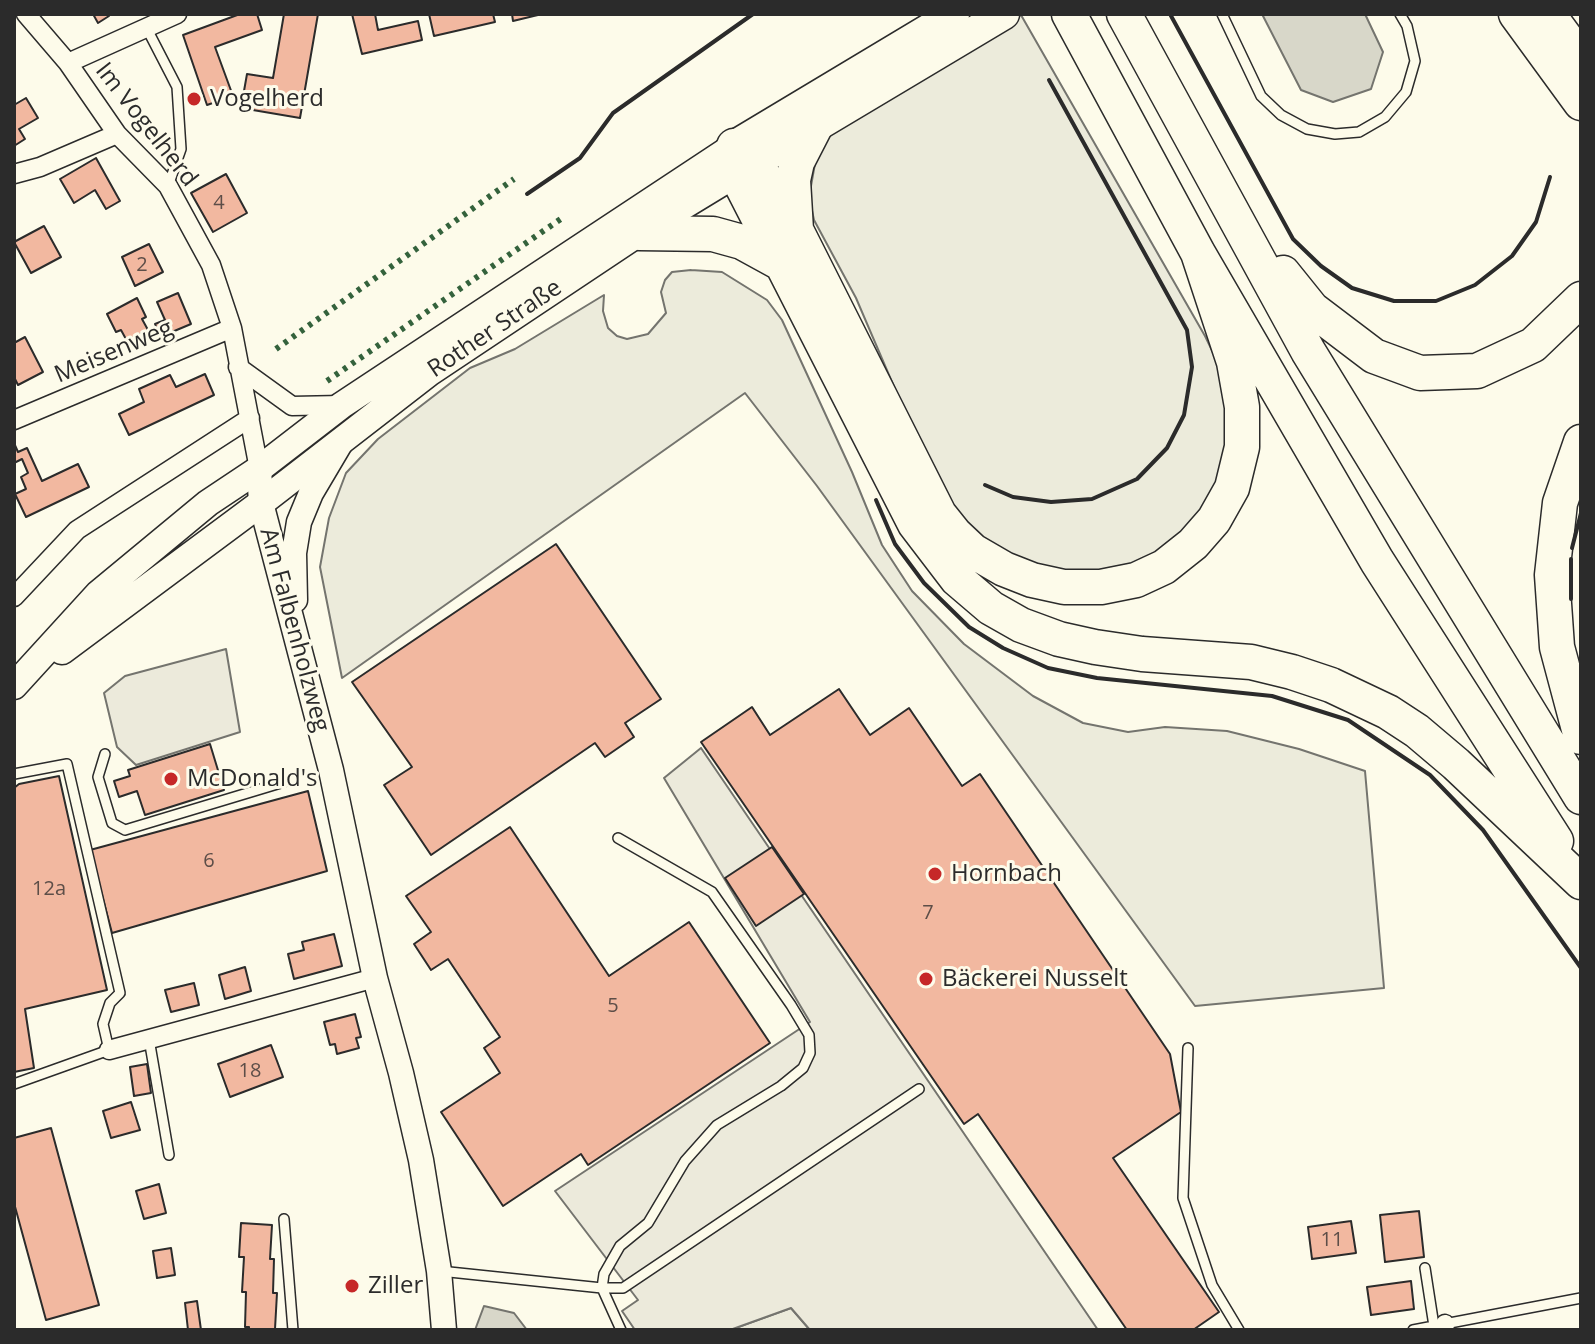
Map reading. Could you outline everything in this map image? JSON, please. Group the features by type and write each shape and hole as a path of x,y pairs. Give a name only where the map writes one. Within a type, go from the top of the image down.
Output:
{"highway":[{"path":"1124,14 1316,365 1581,797"},
{"path":"1516,14 1581,103"},
{"path":"1548,14 1581,59"},
{"path":"1076,27 1198,253 1377,561 1581,881"},
{"path":"796,230 793,180 797,162 815,127"},
{"path":"742,161 771,192 796,230 939,514 973,551 1004,569 1032,580 1064,587 1101,587 1136,580 1164,567 1193,544 1214,520 1232,488 1242,447 1242,407 1234,362 1198,253"},
{"path":"742,161 784,265 915,524 957,579 991,608 1021,625 1059,639 1142,654 1251,662 1331,685 1388,712 1417,731 1456,764 1581,881"},
{"path":"1232,210 1312,309 1374,356 1420,373 1477,371 1533,345 1581,299"},
{"path":"639,233 713,234 742,242 784,265"},
{"path":"1581,442 1560,503 1552,575 1557,647 1581,737"}],"main road":[{"name":"Rother Straße","path":"14,686 261,503 429,373 639,233 954,14"},
{"name":"Rother Straße","path":"14,686 98,594 208,503 259,469 342,405 742,161 815,127 1004,14"}],"street":[{"name":"Im Vogelherd","path":"26,14 68,63 117,134 168,186 211,265 232,328 259,469"},
{"path":"68,63 177,14"},
{"path":"14,174 40,167 117,134"},
{"name":"Meisenweg","path":"14,420 232,328"},
{"path":"238,367 292,406 342,405"},
{"path":"14,597 77,530 250,418"},
{"path":"296,643 294,553 299,522 311,493 342,439"},
{"name":"Am Falbenholzweg","path":"259,469 261,503 331,770 375,978 421,1160 439,1271 444,1330"},
{"path":"109,1050 375,978"}],"lane":[{"path":"1222,14 1261,96 1281,115 1307,129 1335,134 1359,132 1385,117 1406,92 1415,61 1407,26 1400,14"},
{"path":"146,27 177,87 181,149 168,186"},
{"path":"105,754 98,777 112,823 125,830 284,782"},
{"path":"14,774 67,764 120,993 110,1003 103,1024 109,1050 14,1084"},
{"path":"618,838 712,892 791,1005 809,1035 810,1053 803,1068 781,1086 717,1125 685,1161 648,1223 620,1246 604,1274 602,1288 621,1330"},
{"path":"149,1039 169,1155"},
{"path":"1188,1048 1183,1198 1212,1285 1239,1330"},
{"path":"439,1271 623,1288 919,1089"},
{"path":"284,1219 293,1330"},
{"path":"1425,1268 1441,1327"},
{"path":"1413,1330 1581,1298"}],"shaded area":[{"path":"1262,14 1365,14 1383,52 1371,89 1333,102 1301,90"},
{"path":"1021,15 1205,336 1220,367 1232,435 1207,510 1158,558 1077,577 1015,561 969,527 952,506 916,438 856,298 814,220 809,197 816,158 826,139 837,129"},
{"path":"672,272 722,272 767,300 782,320 882,545 912,591 964,644 1033,696 1083,723 1128,732 1165,727 1227,731 1299,749 1365,771 1384,988 1195,1006 817,486 745,393 342,678 320,567 329,518 346,473 378,439 470,368 515,349 604,295 603,311 608,328 617,336 627,339 648,334 666,313 661,292 665,280"},
{"path":"226,649 240,732 136,765 117,747 104,693 125,676"},
{"path":"701,748 1098,1330 810,1330 791,1308 730,1330 635,1330 622,1311 638,1300 555,1191 810,1022 664,778"},
{"path":"484,1306 514,1313 527,1330 475,1330"},
{"path":"791,1308 810,1330 730,1330"}],"building":[{"path":"93,14 108,14 109,16 98,23"},
{"path":"240,14 257,14 262,30 215,47 233,96 207,105 183,35"},
{"path":"284,14 318,14 300,118 241,108 247,74 273,78"},
{"path":"352,14 375,14 378,30 418,21 422,40 362,54"},
{"path":"429,14 493,14 495,22 434,36"},
{"path":"512,14 542,14 513,21"},
{"path":"26,98 38,118 19,129 25,139 14,146 14,105"},
{"path":"96,158 120,201 106,209 95,190 74,203 60,179"},
{"path":"226,174 247,213 213,232 191,193"},
{"path":"44,226 61,257 31,273 14,242"},
{"path":"149,244 163,272 135,286 122,257"},
{"path":"178,293 191,324 160,337 155,324 165,320 157,302"},
{"path":"137,298 148,330 127,341 121,330 116,332 107,314"},
{"path":"25,337 43,372 18,385 14,377 14,343"},
{"path":"205,374 214,395 129,435 119,414 144,402 139,389 170,375 176,387"},
{"path":"14,443 18,452 27,448 42,481 78,464 89,487 26,517 15,494 26,489 21,477 28,473 22,459 14,463"},
{"path":"556,544 661,699 625,723 634,737 605,757 595,743 431,855 384,785 412,767 352,682"},
{"path":"839,689 870,735 909,708 962,786 980,774 1170,1054 1181,1112 1113,1158 1219,1312 1193,1330 1127,1330 978,1114 964,1124 701,742 752,707 770,735"},
{"name":"McDonald's","path":"210,744 224,790 145,815 137,791 119,797 114,781 130,776 128,770"},
{"path":"59,776 107,990 25,1009 34,1068 14,1072 14,788 19,784"},
{"path":"308,791 327,871 112,933 90,850"},
{"path":"510,827 609,976 689,922 770,1043 588,1165 581,1154 503,1206 441,1112 500,1073 484,1048 500,1037 448,959 431,970 414,944 431,932 406,896"},
{"path":"772,847 804,894 756,926 725,878"},
{"path":"334,934 342,966 294,979 288,954 304,950 302,942"},
{"path":"245,967 251,991 225,999 219,975"},
{"path":"194,983 199,1005 171,1012 165,990"},
{"path":"355,1014 361,1037 356,1038 359,1048 337,1054 335,1044 330,1045 324,1022"},
{"path":"271,1045 283,1077 230,1097 218,1064"},
{"path":"147,1064 151,1093 134,1096 130,1067"},
{"path":"131,1102 140,1130 111,1138 103,1111"},
{"path":"51,1128 99,1305 46,1320 14,1203 14,1138"},
{"path":"159,1184 166,1213 144,1219 136,1191"},
{"path":"1419,1211 1424,1257 1385,1262 1380,1215"},
{"path":"1351,1221 1356,1253 1312,1259 1308,1227"},
{"path":"241,1223 272,1225 270,1259 274,1259 273,1293 277,1293 275,1329 280,1330 249,1330 245,1327 246,1292 242,1292 244,1257 239,1257"},
{"path":"171,1248 175,1275 157,1278 153,1251"},
{"path":"1411,1281 1414,1309 1371,1315 1367,1287"},
{"path":"197,1301 201,1330 188,1330 185,1303"}],"hedge":[{"path":"276,349 514,179"},
{"path":"327,381 565,216"}],"wall":[{"path":"527,194 580,158 613,113 753,14"},
{"path":"1170,14 1293,239 1321,266 1352,288 1394,301 1436,301 1475,285 1512,256 1536,222 1550,177"},
{"path":"985,485 1013,497 1051,502 1092,499 1137,479 1167,448 1184,415 1192,367 1187,330 1049,80"},
{"path":"876,500 895,544 924,583 969,627 1003,648 1048,668 1097,678 1272,696 1348,720 1430,775 1483,830 1581,968"},
{"path":"1572,548 1581,513"},
{"path":"1571,559 1571,599"}],"place":[{"name":"Vogelherd","path":"194,99"},
{"name":"McDonald's","path":"171,779"},
{"name":"Hornbach","path":"935,874"},
{"name":"Bäckerei Nusselt","path":"926,979"},
{"name":"Ziller","path":"352,1286"}]}
